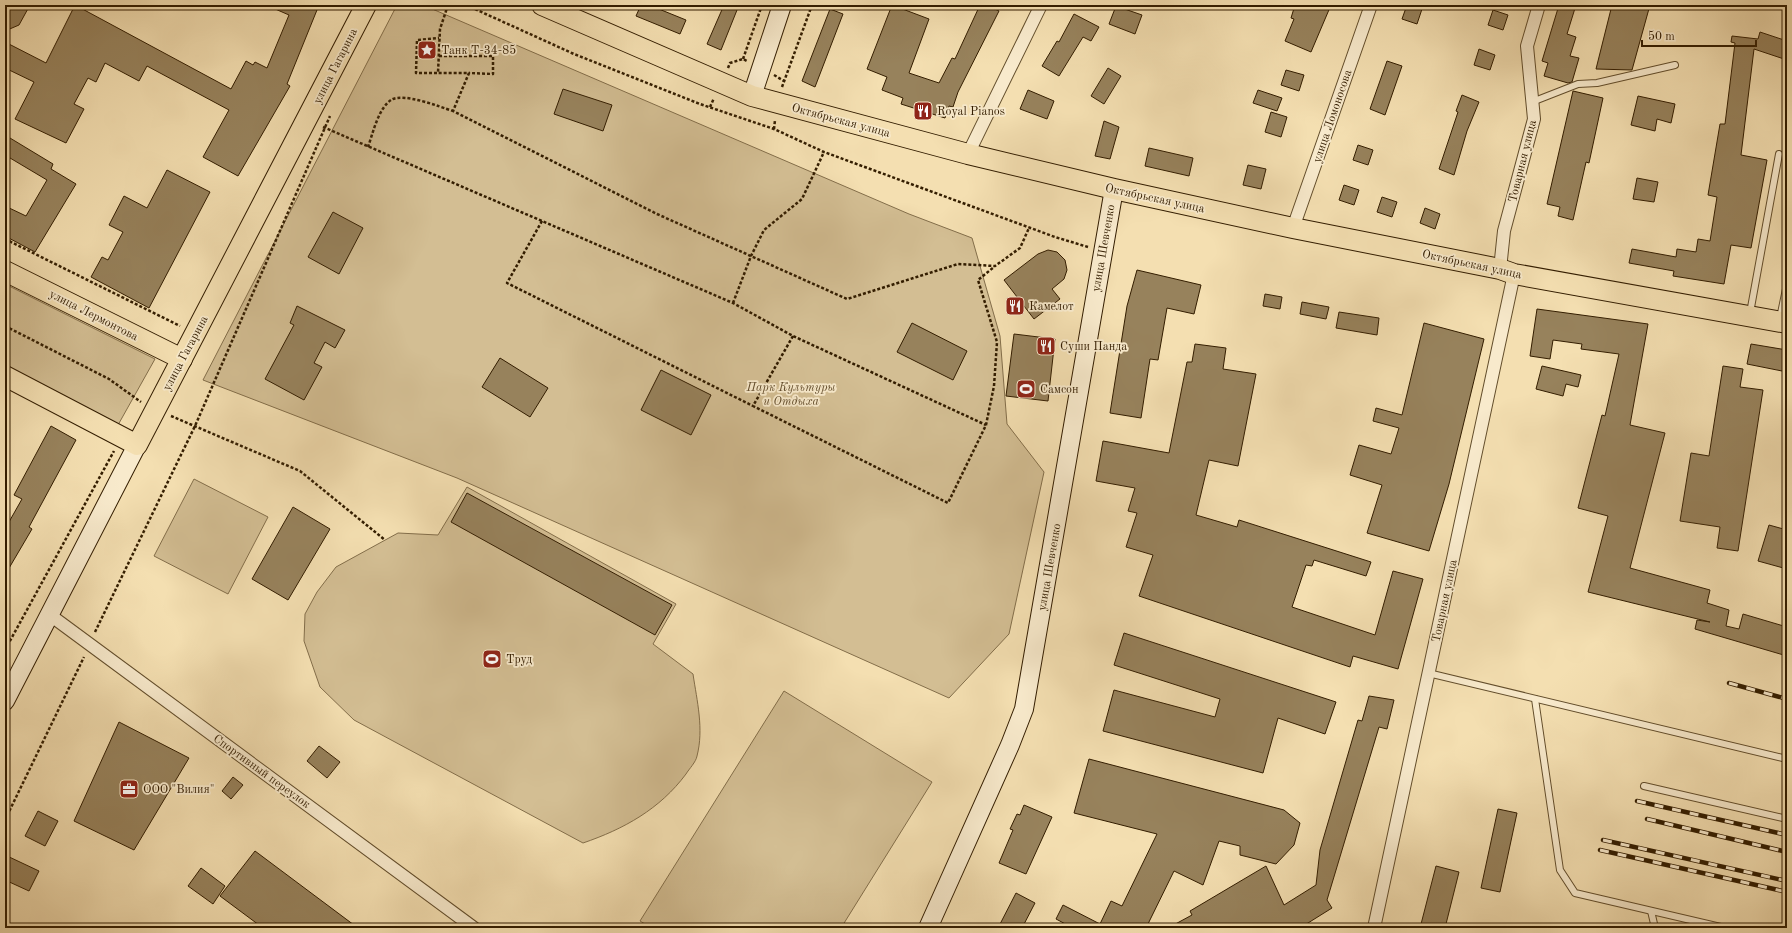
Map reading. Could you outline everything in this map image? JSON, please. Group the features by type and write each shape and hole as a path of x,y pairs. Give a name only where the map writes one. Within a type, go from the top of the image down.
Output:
{"main road":[{"name":"улица Гагарина","path":"137,445 182,359 315,124 366,5"},
{"name":"Октябрьская улица","path":"542,5 752,96 968,154 1114,189 1507,272 1783,322"},
{"name":"улица Лермонтова","path":"5,271 182,359"},
{"path":"5,376 137,445"}],"street":[{"path":"752,96 782,5"},
{"path":"968,154 1041,5"},
{"name":"улица Ломоносова","path":"1294,228 1372,5"},
{"name":"Товарная улица","path":"1374,928 1428,674 1507,272 1504,231 1534,119 1527,46 1539,5"},
{"name":"улица Шевченко","path":"928,928 1007,752 1024,709 1102,251 1114,189"},
{"name":"улица Гагарина","path":"5,701 137,445"},
{"name":"Спортивный переулок","path":"50,615 474,928"}],"lane":[{"path":"1532,102 1578,84 1597,83 1675,65"},
{"path":"1750,316 1779,154"},
{"path":"1783,322 1787,284"},
{"path":"1428,674 1787,759"},
{"path":"1535,699 1560,870 1575,893 1725,928"},
{"path":"1644,786 1787,819"},
{"path":"1651,911 1655,928"}],"path":[{"path":"438,73 440,29 448,5"},
{"path":"466,5 574,54 700,104 774,129 824,152 1029,228 1102,251"},
{"path":"743,59 762,5"},
{"path":"778,103 812,5"},
{"path":"439,38 417,40 416,73 493,74 494,56 439,56"},
{"path":"453,111 469,73"},
{"path":"368,147 381,111 391,100 404,97 453,111 657,214 847,299 958,264 995,266"},
{"path":"5,820 195,426 315,124 331,114"},
{"path":"315,124 733,303 793,336 986,425"},
{"path":"733,303 751,256 764,230 802,200 824,152"},
{"path":"542,221 508,283 948,503 986,425 994,386 997,342 978,280 1020,248 1029,228"},
{"path":"5,239 181,326"},
{"path":"5,326 109,379 140,402 156,410 300,471 384,540"},
{"path":"753,406 793,336"}],"green space":[{"name":"Парк Культуры и Отдыха","path":"397,5 423,5 909,214 972,238 1000,336 1007,424 1044,472 1009,634 949,698 457,478 203,380"},
{"path":"5,284 155,359 118,425 5,367"},
{"path":"194,479 268,517 228,594 154,556"},
{"name":"Труд","path":"467,487 676,604 653,644 693,674 700,725 699,746 696,758 694,763 676,786 653,808 613,831 583,843 354,720 320,687 304,641 305,614 317,592 336,567 398,533 438,535"},
{"path":"784,691 932,782 841,928 652,928 640,921"}],"building":[{"path":"5,5 30,5 19,25 5,31"},
{"path":"75,5 231,89 246,61 253,65 255,62 267,68 289,15 266,5 319,5 287,84 290,86 238,176 203,157 229,110 147,66 139,81 105,63 96,82 88,78 74,104 84,109 66,143 15,119 34,82 5,68 5,42 46,63"},
{"path":"641,5 649,5 686,20 680,34 636,16"},
{"path":"724,5 739,5 721,50 707,44"},
{"path":"892,5 929,19 909,73 939,83 952,58 955,59 980,5 987,5 999,11 958,92 953,107 949,106 945,118 901,104 903,98 882,90 887,77 867,69"},
{"path":"1295,5 1331,5 1311,52 1285,41 1294,19 1291,18"},
{"path":"1407,5 1422,9 1417,24 1402,19"},
{"path":"1559,5 1576,5 1567,34 1576,37 1570,56 1579,58 1572,82 1568,83 1544,76 1548,63 1542,61"},
{"path":"1612,5 1650,5 1632,70 1596,69"},
{"path":"1116,6 1142,15 1135,34 1109,24"},
{"path":"830,9 843,14 815,87 802,81"},
{"path":"1493,10 1508,15 1503,30 1488,25"},
{"path":"1074,14 1099,27 1091,41 1083,37 1059,76 1042,66 1057,41 1059,42"},
{"path":"1760,32 1787,41 1787,60 1754,49 1741,155 1767,160 1751,248 1731,245 1724,284 1673,276 1674,271 1629,263 1632,249 1676,257 1677,249 1696,252 1698,239 1710,241 1717,197 1708,195 1720,124 1725,124 1735,43 1731,42 1732,36 1758,39"},
{"path":"1479,49 1495,55 1490,70 1474,65"},
{"path":"1387,61 1402,66 1385,115 1370,109"},
{"path":"1108,68 1121,76 1104,104 1091,96"},
{"path":"1286,70 1304,75 1299,91 1281,85"},
{"path":"563,89 612,105 603,131 554,114"},
{"path":"1028,90 1054,101 1047,119 1020,109"},
{"path":"1258,90 1282,98 1277,111 1253,103"},
{"path":"1573,91 1603,98 1589,163 1586,162 1573,220 1558,216 1560,207 1547,204"},
{"path":"1462,95 1479,102 1467,131 1454,175 1439,169 1458,112 1456,111"},
{"path":"1638,96 1675,104 1671,123 1657,119 1655,131 1631,125"},
{"path":"1271,112 1287,117 1281,137 1265,132"},
{"path":"1104,121 1119,127 1110,159 1095,156"},
{"path":"5,135 53,164 51,169 76,184 35,252 5,236 5,206 26,216 47,180 5,155"},
{"path":"1358,145 1373,150 1368,165 1353,160"},
{"path":"1149,148 1193,158 1189,176 1145,166"},
{"path":"1248,165 1266,169 1261,189 1243,185"},
{"path":"167,170 210,192 149,308 91,277 102,257 108,260 123,232 109,225 124,196 147,208"},
{"path":"1637,178 1658,182 1654,202 1633,199"},
{"path":"1344,185 1359,190 1354,205 1339,200"},
{"path":"1382,197 1397,202 1392,217 1377,212"},
{"path":"1425,208 1440,214 1435,229 1420,223"},
{"path":"333,212 363,228 339,274 308,257"},
{"path":"1048,250 1057,252 1065,260 1067,270 1064,279 1052,289 1060,299 1034,319 1004,280 1038,254"},
{"path":"1137,270 1201,285 1194,314 1167,308 1158,360 1150,359 1141,418 1110,413 1127,306"},
{"path":"1265,294 1282,297 1280,309 1263,306"},
{"path":"1302,302 1329,307 1326,319 1300,314"},
{"path":"297,306 345,330 335,348 325,342 314,363 322,367 304,400 265,379 294,325 290,323"},
{"path":"1537,309 1648,324 1630,425 1665,433 1630,568 1710,590 1707,603 1729,610 1726,626 1739,629 1743,614 1787,627 1787,656 1695,629 1697,620 1710,622 1588,592 1608,516 1578,508 1602,415 1605,416 1619,354 1581,349 1582,344 1553,340 1550,359 1530,356"},
{"path":"1339,312 1379,318 1377,335 1336,328"},
{"path":"912,323 967,351 953,380 897,352"},
{"path":"1424,323 1484,339 1449,484 1429,551 1367,533 1382,485 1350,475 1359,445 1391,454 1399,428 1373,421 1376,408 1402,415"},
{"path":"1014,334 1055,339 1048,401 1006,396"},
{"path":"1195,344 1226,348 1223,369 1256,374 1238,466 1209,460 1196,515 1237,527 1239,520 1371,562 1366,576 1314,560 1312,566 1306,565 1292,607 1375,635 1393,571 1423,579 1398,669 1353,656 1350,667 1139,596 1153,555 1126,547 1137,513 1128,511 1135,488 1096,481 1103,441 1169,453 1187,362 1192,362"},
{"path":"1751,344 1787,350 1787,372 1747,364"},
{"path":"500,358 548,388 530,417 482,387"},
{"path":"1542,366 1581,375 1578,387 1566,384 1563,396 1536,389"},
{"path":"1723,366 1743,369 1740,387 1763,390 1738,551 1717,548 1720,527 1680,521 1691,453 1709,456"},
{"path":"661,370 711,395 691,435 641,410"},
{"path":"51,426 76,440 29,527 32,529 5,575 5,529 22,499 14,495"},
{"path":"467,493 672,605 655,635 451,522"},
{"path":"293,507 330,529 288,600 252,579"},
{"path":"1769,525 1787,530 1787,569 1758,561"},
{"path":"1124,633 1336,702 1325,734 1278,718 1263,773 1103,731 1114,690 1215,717 1220,699 1114,665"},
{"path":"1369,696 1394,700 1387,729 1379,727 1327,900 1332,908 1300,928 1168,928 1192,915 1190,911 1266,866 1284,905 1316,885 1320,850 1358,720 1362,721"},
{"name":"ООО \"Вилия\"","path":"119,722 189,758 134,850 74,821"},
{"path":"319,746 340,762 327,778 307,761"},
{"path":"1089,759 1284,810 1300,823 1294,845 1276,864 1240,855 1240,846 1219,841 1203,885 1174,871 1146,928 1073,928 1056,919 1063,905 1100,924 1111,901 1122,906 1157,834 1074,813"},
{"path":"233,777 243,785 231,799 222,791"},
{"path":"1024,805 1052,817 1026,874 999,863 1013,830 1010,829 1017,814 1020,815"},
{"path":"1498,809 1517,813 1500,892 1481,888"},
{"path":"38,811 58,821 45,846 25,836"},
{"path":"255,851 358,928 263,928 220,896"},
{"path":"5,855 39,871 29,891 5,880"},
{"path":"1436,866 1459,872 1445,928 1420,928"},
{"path":"201,868 225,886 213,904 188,886"},
{"path":"1016,893 1035,903 1022,928 998,928"}],"railway":[{"path":"1729,683 1787,699"},
{"path":"1637,801 1787,835"},
{"path":"1647,819 1787,852"},
{"path":"1603,840 1787,881"},
{"path":"1600,850 1787,892"}],"place":[{"name":"Танк Т-34-85","path":"427,50"},
{"name":"Royal Pianos","path":"923,111"},
{"name":"Камелот","path":"1015,306"},
{"name":"Суши Панда","path":"1046,346"},
{"name":"Самсон","path":"1026,389"},
{"name":"Труд","path":"492,659"},
{"name":"ООО \"Вилия\"","path":"129,789"}]}
